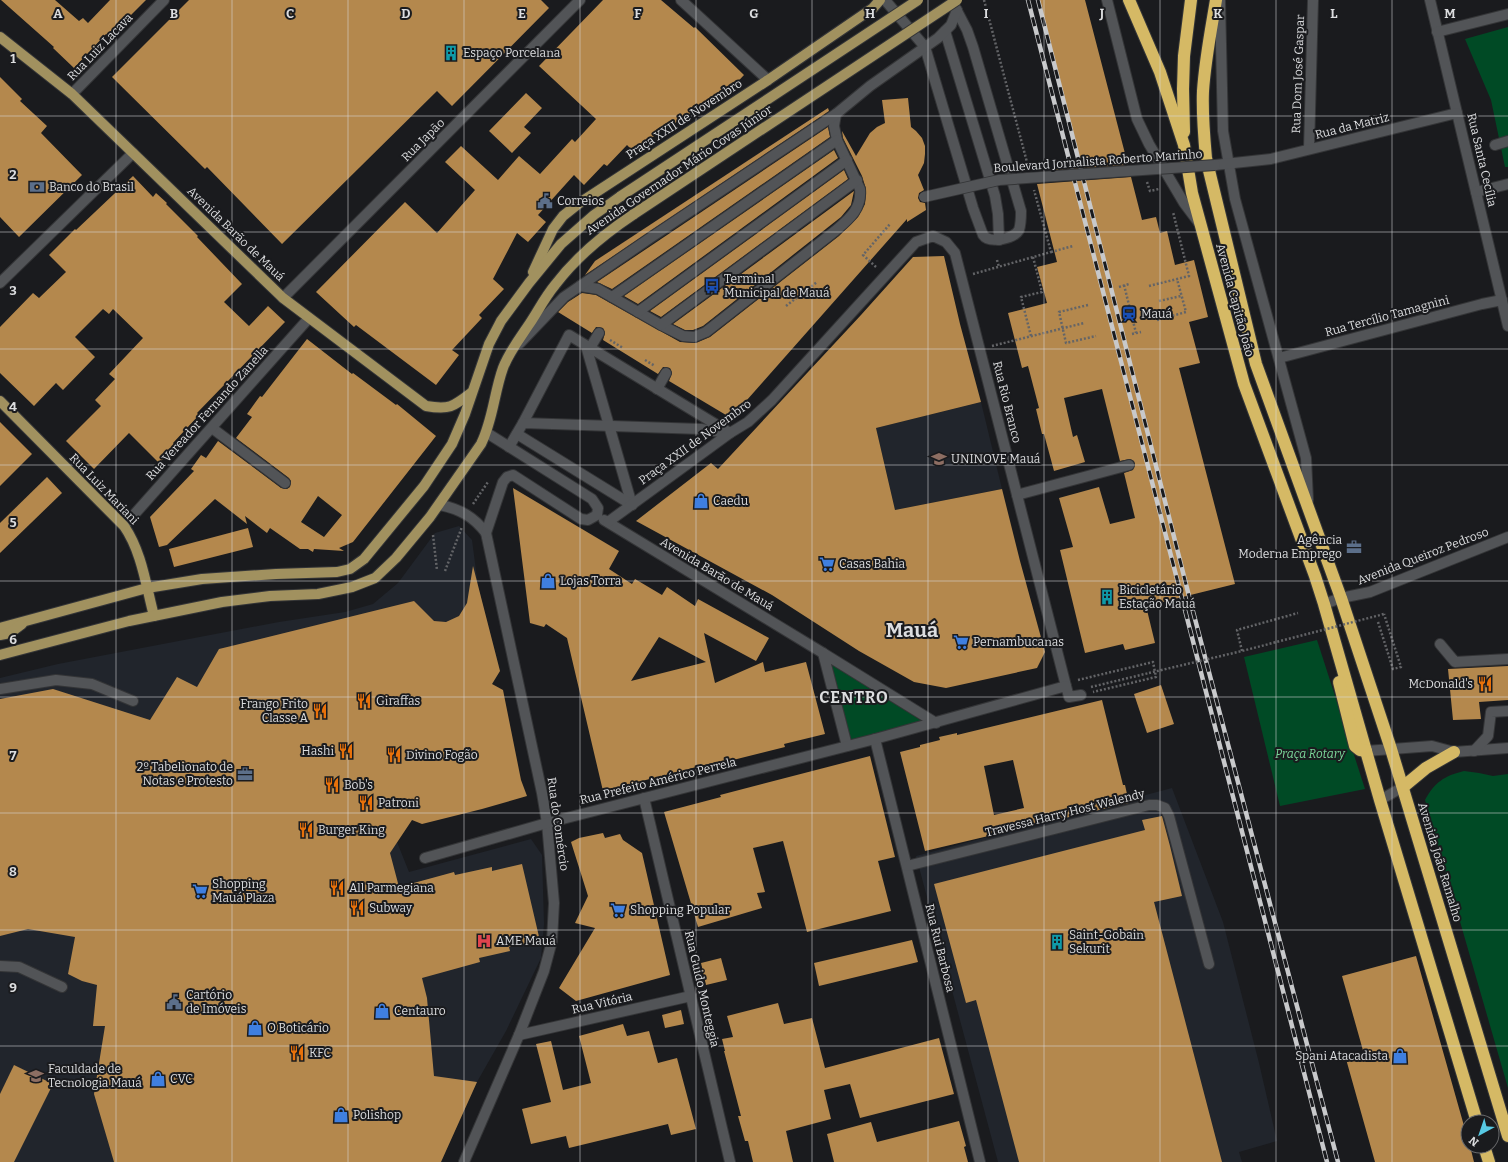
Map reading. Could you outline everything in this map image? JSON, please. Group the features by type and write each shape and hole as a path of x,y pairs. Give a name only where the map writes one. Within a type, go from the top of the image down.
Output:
{"highway":[{"name":"Avenida Capitão João","path":"1129,0 1160,72 1184,145 1192,193 1244,384 1324,604"},
{"path":"1184,145 1184,56 1191,0"},
{"name":"Avenida Capitão João","path":"1216,0 1203,91 1203,130 1206,158 1256,364 1341,598"},
{"name":"Avenida João Ramalho","path":"1341,598 1403,787 1507,1132"},
{"path":"1324,604 1380,800 1475,1114"},
{"path":"1403,787 1426,768 1454,752"}],"main road":[{"name":"Praça XXII de Novembro","path":"528,283 553,229 563,216 592,194 768,80 873,8 880,0"},
{"name":"Avenida Governador Mário Covas Júnior","path":"0,628 147,588 202,579 337,572 350,569 364,559 424,486 442,461 459,431 489,344 501,322 528,283 561,244 594,215 621,196 918,0"},
{"name":"Avenida Governador Mário Covas Júnior","path":"0,655 129,621 222,602 270,596 318,594 352,587 375,578 396,558 440,505 470,462 487,433 498,381 511,352 559,280 587,249 608,231 957,5"},
{"name":"Avenida Barão de Mauá","path":"0,37 72,94 283,298 309,318 426,406 438,408 449,407 459,403 472,393"},
{"name":"Rua Luiz Mariani","path":"0,401 124,526 132,537 137,549 154,616"},
{"path":"0,636 10,633 27,621"}],"street":[{"name":"Rua Luiz Lacava","path":"72,94 164,0"},
{"name":"Rua Japão","path":"283,298 580,0"},
{"path":"681,0 768,80"},
{"path":"885,0 924,48 983,235 989,240 999,240 1014,236 1019,229 1021,210 973,47 957,5 950,0"},
{"path":"1107,0 1137,119 1148,144 1184,203 1201,226"},
{"path":"1220,0 1223,131 1228,165 1235,199 1306,458 1308,504"},
{"name":"Rua Dom José Gaspar","path":"1309,149 1313,0"},
{"name":"Rua Santa Cecília","path":"1430,0 1508,326"},
{"path":"511,352 564,297 836,114 870,86 924,48 951,25 957,5"},
{"path":"1437,32 1508,14"},
{"path":"945,31 995,196 998,214 999,240"},
{"name":"Rua da Matriz","path":"1228,165 1271,159 1457,113"},
{"path":"580,286 598,289 683,336 694,337 706,332 848,220 857,209 861,197 860,189 857,180 836,140 834,126 836,114"},
{"path":"612,298 836,140"},
{"path":"1495,145 1508,141"},
{"path":"0,283 133,153"},
{"path":"638,312 847,160"},
{"name":"Boulevard Jornalista Roberto Marinho","path":"924,197 999,180 1228,165"},
{"path":"661,325 857,180"},
{"path":"1476,192 1508,184"},
{"name":"Rua Rio Branco","path":"925,239 933,236 940,239 946,242 955,253 1066,686"},
{"name":"Praça XXII de Novembro","path":"608,522 730,433 748,422 772,400 916,242 925,239"},
{"name":"Rua Tercílio Tamagnini","path":"1279,358 1502,300"},
{"name":"Rua Vereador Fernando Zanella","path":"124,526 309,318"},
{"path":"588,347 599,333"},
{"path":"509,447 569,335 730,433"},
{"path":"588,347 632,505"},
{"path":"657,389 666,373"},
{"path":"523,423 701,430 730,433"},
{"path":"212,428 285,483"},
{"path":"486,533 503,482 507,477 513,475 581,518 588,520 597,516 598,508 592,499 487,433"},
{"path":"517,434 632,505"},
{"path":"1017,495 1129,465"},
{"path":"440,505 452,507 466,514 479,524 486,533"},
{"name":"Avenida Barão de Mauá","path":"597,516 936,723"},
{"name":"Rua do Comércio","path":"464,1162 519,1035 544,971 552,941 554,903 547,823 486,533"},
{"name":"Avenida Queiroz Pedroso","path":"1324,604 1341,598 1370,592 1508,537"},
{"path":"1440,644 1455,662 1508,659"},
{"path":"823,653 847,746"},
{"path":"0,689 56,680 92,684 133,701"},
{"path":"1066,686 1069,698 1084,691"},
{"name":"Rua Prefeito Américo Perrela","path":"425,858 547,823 936,723 1066,686"},
{"path":"1474,751 1488,736 1491,712 1508,711"},
{"name":"Rua Rui Barbosa","path":"875,739 980,1162"},
{"path":"1366,751 1432,746 1454,752 1508,748"},
{"path":"1380,800 1403,787"},
{"name":"Rua Guido Monteggia","path":"644,798 730,1162"},
{"name":"Travessa Harry Host Walendy","path":"906,866 1149,805 1157,805 1165,808 1169,816 1209,964"},
{"path":"0,966 19,967 62,987"},
{"name":"Rua Vitória","path":"519,1035 691,996"}],"path":[{"path":"1149,286 1189,276 1172,211"},
{"path":"863,255 890,224"},
{"path":"1051,252 1073,246"},
{"path":"1031,336 1021,298 1042,292 1033,257"},
{"path":"997,260 999,267"},
{"path":"1157,320 1186,312 1177,279"},
{"path":"786,306 817,282"},
{"path":"1119,287 1129,284"},
{"path":"1124,285 1136,333"},
{"path":"1159,301 1182,296"},
{"path":"1088,305 1058,312 1066,343 1096,336"},
{"path":"980,349 1084,323"},
{"path":"1132,334 1141,332"},
{"path":"445,571 466,514 491,476"},
{"path":"430,517 438,570"},
{"path":"1242,651 1237,630 1298,613"},
{"path":"1084,691 1384,614 1401,667 1393,669 1378,622"},
{"path":"1078,685 1077,680 1153,662 1156,677 1084,691"}],"shaded area":[{"name":"UNINOVE Mauá","path":"981,402 1002,489 895,510 876,428"},
{"name":"Shopping Mauá Plaza","path":"459,526 472,540 478,586 500,671 412,820 397,842 409,872 531,839 542,855 544,924 541,958 506,1031 477,1082 441,1162 0,1162 0,678 58,664 279,622 345,612 373,604 398,583 435,533"},
{"name":"Saint-Gobain Sekurit","path":"1172,788 1223,922 1277,1141 1239,1152 1242,1162 998,1162 916,856"}],"green space":[{"path":"1508,27 1508,167 1505,167 1491,100 1465,39"},
{"name":"Praça Rotary","path":"1317,640 1365,789 1280,806 1244,657"},
{"path":"828,661 925,723 851,741"},
{"path":"1464,771 1493,776 1508,774 1508,1088 1425,800 1436,784 1451,775"}],"building":[{"path":"1,0 55,0 79,21 83,18 88,23 110,0 146,0 109,37 106,34 74,68 53,48 54,47"},
{"path":"189,0 541,0 549,8 452,106 437,91 282,244 207,167 205,169 112,77"},
{"path":"603,0 661,0 694,28 695,27 744,75 729,91 727,90 632,150 627,145 607,166 604,164 584,185 574,175 538,215 546,222 528,242 517,233 493,279 504,289 479,315 482,318 452,350 459,355 436,385 356,325 354,327 316,292 405,202 437,233 475,190 445,162 461,146 498,180 519,156 540,174 572,139 575,142 596,119 539,66"},
{"path":"1039,0 1085,0 1128,165 1053,170 1081,163"},
{"path":"0,77 22,99 20,101 47,126 41,133 82,175 19,237 0,217"},
{"path":"526,93 542,108 524,127 531,133 512,153 489,131"},
{"path":"908,98 911,127 922,138 925,146 924,163 918,175 924,190 919,193 918,198 920,202 925,203 926,210 907,222 907,219 731,418 669,381 672,373 670,368 663,367 658,374 603,340 605,333 603,328 596,327 592,333 558,312 568,302 582,293 596,295 680,342 696,343 710,337 839,236 858,217 865,204 866,189 862,176 843,138 842,131 856,156 870,133 885,123 882,100"},
{"path":"828,108 829,111 585,275 595,261"},
{"path":"828,127 830,137 612,289 597,282"},
{"path":"834,150 838,158 638,304 624,296"},
{"path":"844,170 848,179 661,317 650,311"},
{"path":"133,176 153,197 156,193 167,203 166,204 242,284 224,302 249,326 268,306 285,322 197,413 199,415 173,443 176,446 159,463 129,433 94,469 66,441 101,406 95,400 115,379 109,374 143,338 113,309 109,314 103,309 75,337 95,357 63,390 56,383 34,406 0,373 0,327 33,293 39,298 66,272 49,255"},
{"name":"Mauá","path":"1131,177 1142,220 1156,217 1160,233 1167,231 1175,265 1194,260 1208,317 1189,322 1200,363 1179,368 1235,584 1146,606 1155,643 1125,650 1123,644 1085,653 1060,550 1073,547 1059,498 1099,487 1110,524 1135,518 1124,473 1133,470 1135,464 1134,461 1130,459 1120,461 1102,389 1064,398 1073,437 1077,435 1085,462 1054,471 1044,434 1042,434 1036,409 1039,408 1028,366 1022,368 1008,313 1047,303 1037,267 1057,262 1037,184"},
{"path":"854,191 851,205 841,217 703,326 693,330 685,330 673,324"},
{"path":"944,256 981,402 876,428 895,510 1002,489 1045,652 1037,668 946,688 914,682 859,651 772,595 636,521 711,463 718,469 913,257"},
{"path":"307,339 352,374 353,373 396,405 397,404 436,436 353,542 339,548 344,551 314,549 313,552 308,549 300,549 270,528 267,533 245,516 247,524 215,499 167,545 159,547 150,517 194,471 191,469 201,455 206,458 218,441 281,488 287,489 290,487 291,481 289,478 236,438 252,417 247,414 260,396 262,397","holes":["318,496 342,515 324,537 301,522"]},
{"path":"0,422 32,454 0,486"},
{"path":"47,477 62,493 0,553 0,523"},
{"path":"513,488 619,551 609,569 632,584 635,579 662,595 667,587 695,606 698,599 769,638 756,661 704,633 715,683 763,662 765,672 806,662 825,734 784,744 785,747 733,760 708,764 603,791 567,638 546,624 544,627 530,623","holes":["659,637 706,662 631,681"]},
{"path":"248,528 253,547 174,567 169,549"},
{"name":"Shopping Mauá Plaza","path":"473,566 500,671 492,684 503,690 521,780 527,796 422,824 412,820 390,853 399,887 454,872 455,875 492,867 492,871 522,864 540,941 509,947 510,951 479,958 480,962 422,978 427,998 434,1076 477,1082 441,1162 114,1162 94,1094 105,1026 93,1026 97,985 82,981 68,974 75,937 28,929 0,936 0,699 53,689 150,720 177,677 197,687 219,649 414,601 434,621 446,622 459,616 467,603"},
{"name":"McDonald's","path":"1508,666 1508,700 1479,702 1481,719 1453,720 1448,669"},
{"path":"1161,685 1174,724 1147,733 1134,694"},
{"path":"1102,700 1123,785 1125,785 1129,803 925,851 900,752 940,740 939,737 957,733 957,735","holes":["1013,760 1024,808 994,815 984,766"]},
{"path":"870,756 895,857 878,861 891,911 807,932 783,841 753,848 765,892 757,893 762,908 698,927 664,812 721,797 720,795"},
{"name":"Saint-Gobain Sekurit","path":"1162,816 1182,896 1154,902 1222,1162 1019,1162 976,1000 966,1003 934,884 1145,830 1142,820"},
{"name":"Shopping Popular","path":"603,833 605,838 620,834 623,840 642,853 670,975 576,1001 559,988 595,928 575,923 588,896 571,842 579,838"},
{"path":"912,940 918,962 819,986 814,963"},
{"name":"Spani Atacadista","path":"1416,956 1461,1114 1460,1154 1472,1154 1474,1162 1375,1162 1346,1059 1364,1054 1342,976"},
{"path":"721,958 727,980 706,985 701,963"},
{"path":"778,1003 784,1024 812,1018 825,1068 939,1038 954,1094 860,1118 850,1084 824,1090 831,1119 786,1131 793,1162 753,1162 748,1141 745,1141 738,1116 741,1116 722,1039 733,1037 727,1016"},
{"path":"681,1010 684,1024 665,1028 662,1015"},
{"path":"623,1024 627,1036 649,1031 658,1063 677,1058 696,1129 671,1135 668,1124 569,1148 566,1136 531,1144 522,1109 551,1102 536,1044 551,1041 563,1090 591,1083 579,1036"},
{"path":"14,1065 53,1084 14,1162 0,1162 0,1094"},
{"path":"959,1121 966,1146 964,1147 968,1162 834,1162 827,1134 871,1122 877,1142"}],"railway":[{"path":"1028,0 1327,1162"},
{"path":"1038,0 1190,600 1338,1162"}],"place":[{"name":"Espaço Porcelana","path":"451,53"},
{"name":"Banco do Brasil","path":"37,187"},
{"name":"Correios","path":"545,201"},
{"name":"Terminal Municipal de Mauá","path":"712,286"},
{"name":"Mauá","path":"1129,314"},
{"name":"UNINOVE Mauá","path":"939,459"},
{"name":"Caedu","path":"701,501"},
{"name":"Agência Moderna Emprego","path":"1354,547"},
{"name":"Casas Bahia","path":"827,564"},
{"name":"Lojas Torra","path":"548,581"},
{"name":"Bicicletário Estação Mauá","path":"1107,597"},
{"name":"Pernambucanas","path":"961,642"},
{"name":"McDonald's","path":"1485,684"},
{"name":"Giraffas","path":"364,701"},
{"name":"Frango Frito Classe A","path":"320,711"},
{"name":"Hashi","path":"346,751"},
{"name":"Divino Fogão","path":"394,755"},
{"name":"2º Tabelionato de Notas e Protesto","path":"245,774"},
{"name":"Bob's","path":"332,785"},
{"name":"Patroni","path":"366,803"},
{"name":"Burger King","path":"306,830"},
{"name":"All Parmegiana","path":"337,888"},
{"name":"Shopping Mauá Plaza","path":"200,891"},
{"name":"Subway","path":"357,908"},
{"name":"Shopping Popular","path":"618,910"},
{"name":"AME Mauá","path":"484,941"},
{"name":"Saint-Gobain Sekurit","path":"1057,942"},
{"name":"Cartório de Imóveis","path":"174,1002"},
{"name":"Centauro","path":"382,1011"},
{"name":"O Boticário","path":"255,1028"},
{"name":"KFC","path":"297,1053"},
{"name":"Spani Atacadista","path":"1400,1056"},
{"name":"Faculdade de Tecnologia Mauá","path":"36,1076"},
{"name":"CVC","path":"158,1079"},
{"name":"Polishop","path":"341,1115"}],"district":[{"name":"Mauá","path":"912,630"},
{"name":"CENTRO","path":"854,697"}]}
